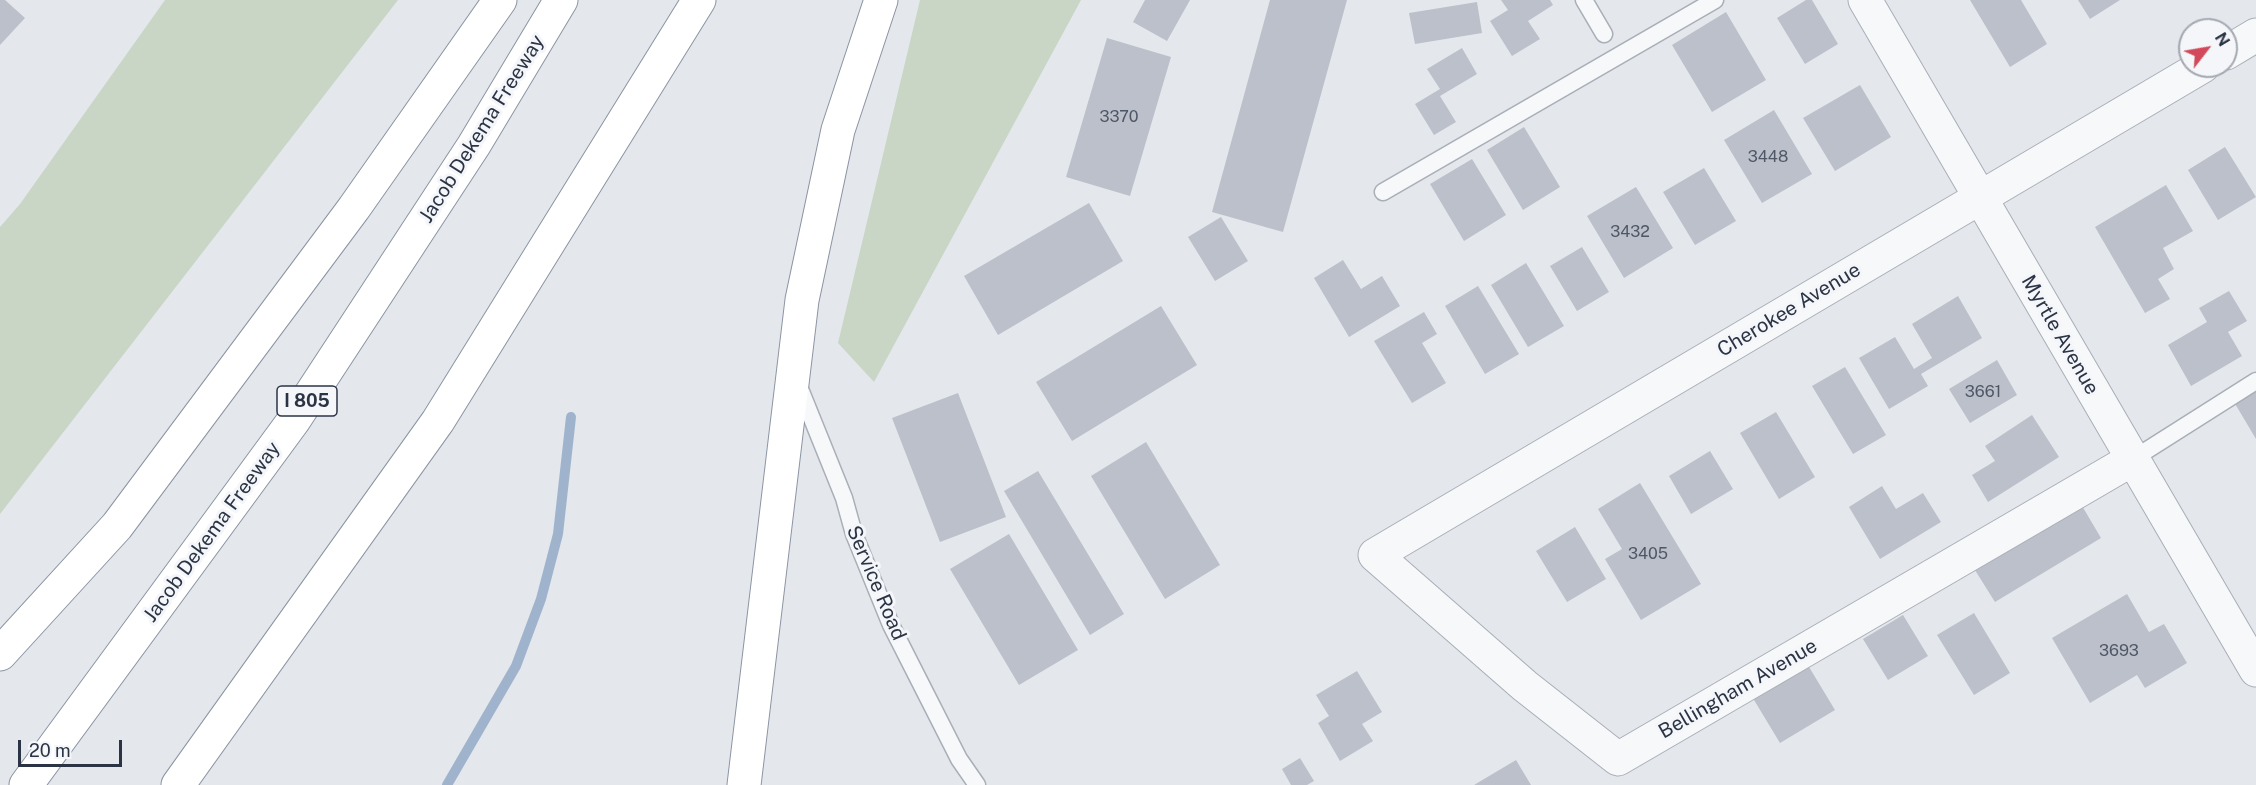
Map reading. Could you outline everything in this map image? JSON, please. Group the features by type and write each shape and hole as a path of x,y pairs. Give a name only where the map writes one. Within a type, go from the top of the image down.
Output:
{"highway":[{"path":"0,654 117,526 354,208 500,0"},
{"name":"Jacob Dekema Freeway","path":"26,785 294,420 474,145 561,0"},
{"path":"178,785 438,421 699,0"},
{"path":"744,785 802,300 838,130 880,0"}],"street":[{"name":"Myrtle Avenue","path":"1865,0 2256,670"},
{"path":"2238,45 2256,35"},
{"name":"Cherokee Avenue","path":"1375,555 2182,78"},
{"name":"Bellingham Avenue","path":"1375,555 1525,686 1618,759 2133,459"}],"lane":[{"path":"1584,0 1604,34"},
{"path":"1383,192 1715,0"},
{"name":"Service Road","path":"794,372 844,498 854,534 891,625 959,759 977,785"},
{"path":"2133,459 2256,381"}],"green space":[{"path":"165,0 398,0 0,514 0,227 20,204"},
{"path":"920,0 1081,0 874,382 838,343"}],"building":[{"path":"0,0 5,0 25,18 0,45"},
{"path":"1145,0 1190,0 1167,41 1133,22"},
{"path":"1270,0 1347,0 1283,232 1212,212"},
{"path":"1501,0 1550,0 1553,5 1528,21 1540,39 1512,56 1490,21 1508,10"},
{"path":"1806,0 1812,0 1838,44 1805,64 1777,18"},
{"path":"1970,0 2021,0 2047,44 2010,67"},
{"path":"2078,0 2120,0 2090,19"},
{"path":"1477,2 1482,33 1415,44 1409,13"},
{"path":"1726,12 1766,80 1712,112 1672,45"},
{"path":"1107,38 1171,57 1130,196 1066,177"},
{"path":"1462,48 1477,74 1440,96 1456,122 1434,135 1415,104 1440,89 1427,69"},
{"path":"1860,85 1891,137 1835,171 1803,118"},
{"path":"1774,110 1812,174 1762,203 1724,140"},
{"path":"1524,127 1560,187 1523,210 1487,150"},
{"path":"2225,147 2256,197 2218,220 2188,170"},
{"path":"1472,159 1506,215 1464,241 1430,184"},
{"path":"1704,168 1736,221 1695,245 1663,192"},
{"path":"2166,185 2193,231 2163,248 2174,269 2158,279 2170,299 2145,313 2095,227"},
{"path":"1636,187 1673,248 1624,278 1587,216"},
{"path":"1089,203 1123,261 998,335 964,276"},
{"path":"1221,217 1248,261 1215,281 1188,237"},
{"path":"1582,247 1609,292 1577,311 1550,266"},
{"path":"1343,260 1361,289 1382,276 1400,306 1349,337 1314,278"},
{"path":"1526,263 1564,326 1528,347 1491,285"},
{"path":"1478,286 1519,354 1485,374 1445,306"},
{"path":"2229,291 2247,321 2228,332 2242,356 2191,386 2168,345 2207,322 2199,308"},
{"path":"1958,296 1982,338 1921,374 1928,386 1889,409 1859,358 1895,337 1914,369 1932,358 1912,324"},
{"path":"1161,306 1197,365 1072,441 1036,382"},
{"path":"1424,312 1437,334 1422,343 1446,383 1412,403 1374,341"},
{"path":"1997,360 2017,395 1970,423 1949,389"},
{"path":"1845,367 1886,435 1853,454 1812,386"},
{"path":"2256,389 2256,439 2234,402"},
{"path":"958,393 1006,517 940,542 892,418"},
{"path":"1776,412 1815,477 1779,499 1740,433"},
{"path":"2032,415 2059,457 1988,502 1972,475 1995,461 1985,446"},
{"path":"1146,442 1220,565 1165,599 1091,476"},
{"path":"1710,451 1733,489 1691,514 1669,476"},
{"path":"1038,471 1124,614 1090,635 1004,491"},
{"path":"1640,483 1701,584 1641,620 1605,559 1622,549 1598,509"},
{"path":"1882,486 1896,509 1923,493 1941,522 1880,559 1849,507"},
{"path":"2075,494 2101,538 1995,602 1968,559"},
{"path":"1575,527 1606,579 1567,602 1536,551"},
{"path":"1009,534 1078,650 1019,685 950,569"},
{"path":"2127,594 2149,632 2164,624 2187,663 2145,688 2137,675 2090,703 2052,638"},
{"path":"1974,613 2010,673 1974,695 1937,635"},
{"path":"1903,615 1928,656 1888,680 1863,639"},
{"path":"1803,657 1835,710 1780,743 1748,690"},
{"path":"1357,671 1382,712 1362,724 1373,741 1340,761 1318,723 1329,716 1316,695"},
{"path":"1300,758 1314,781 1307,785 1291,785 1282,769"},
{"path":"1516,760 1531,785 1474,785"}],"waterway":[{"path":"447,785 516,666 541,599 558,534 571,417"}]}
